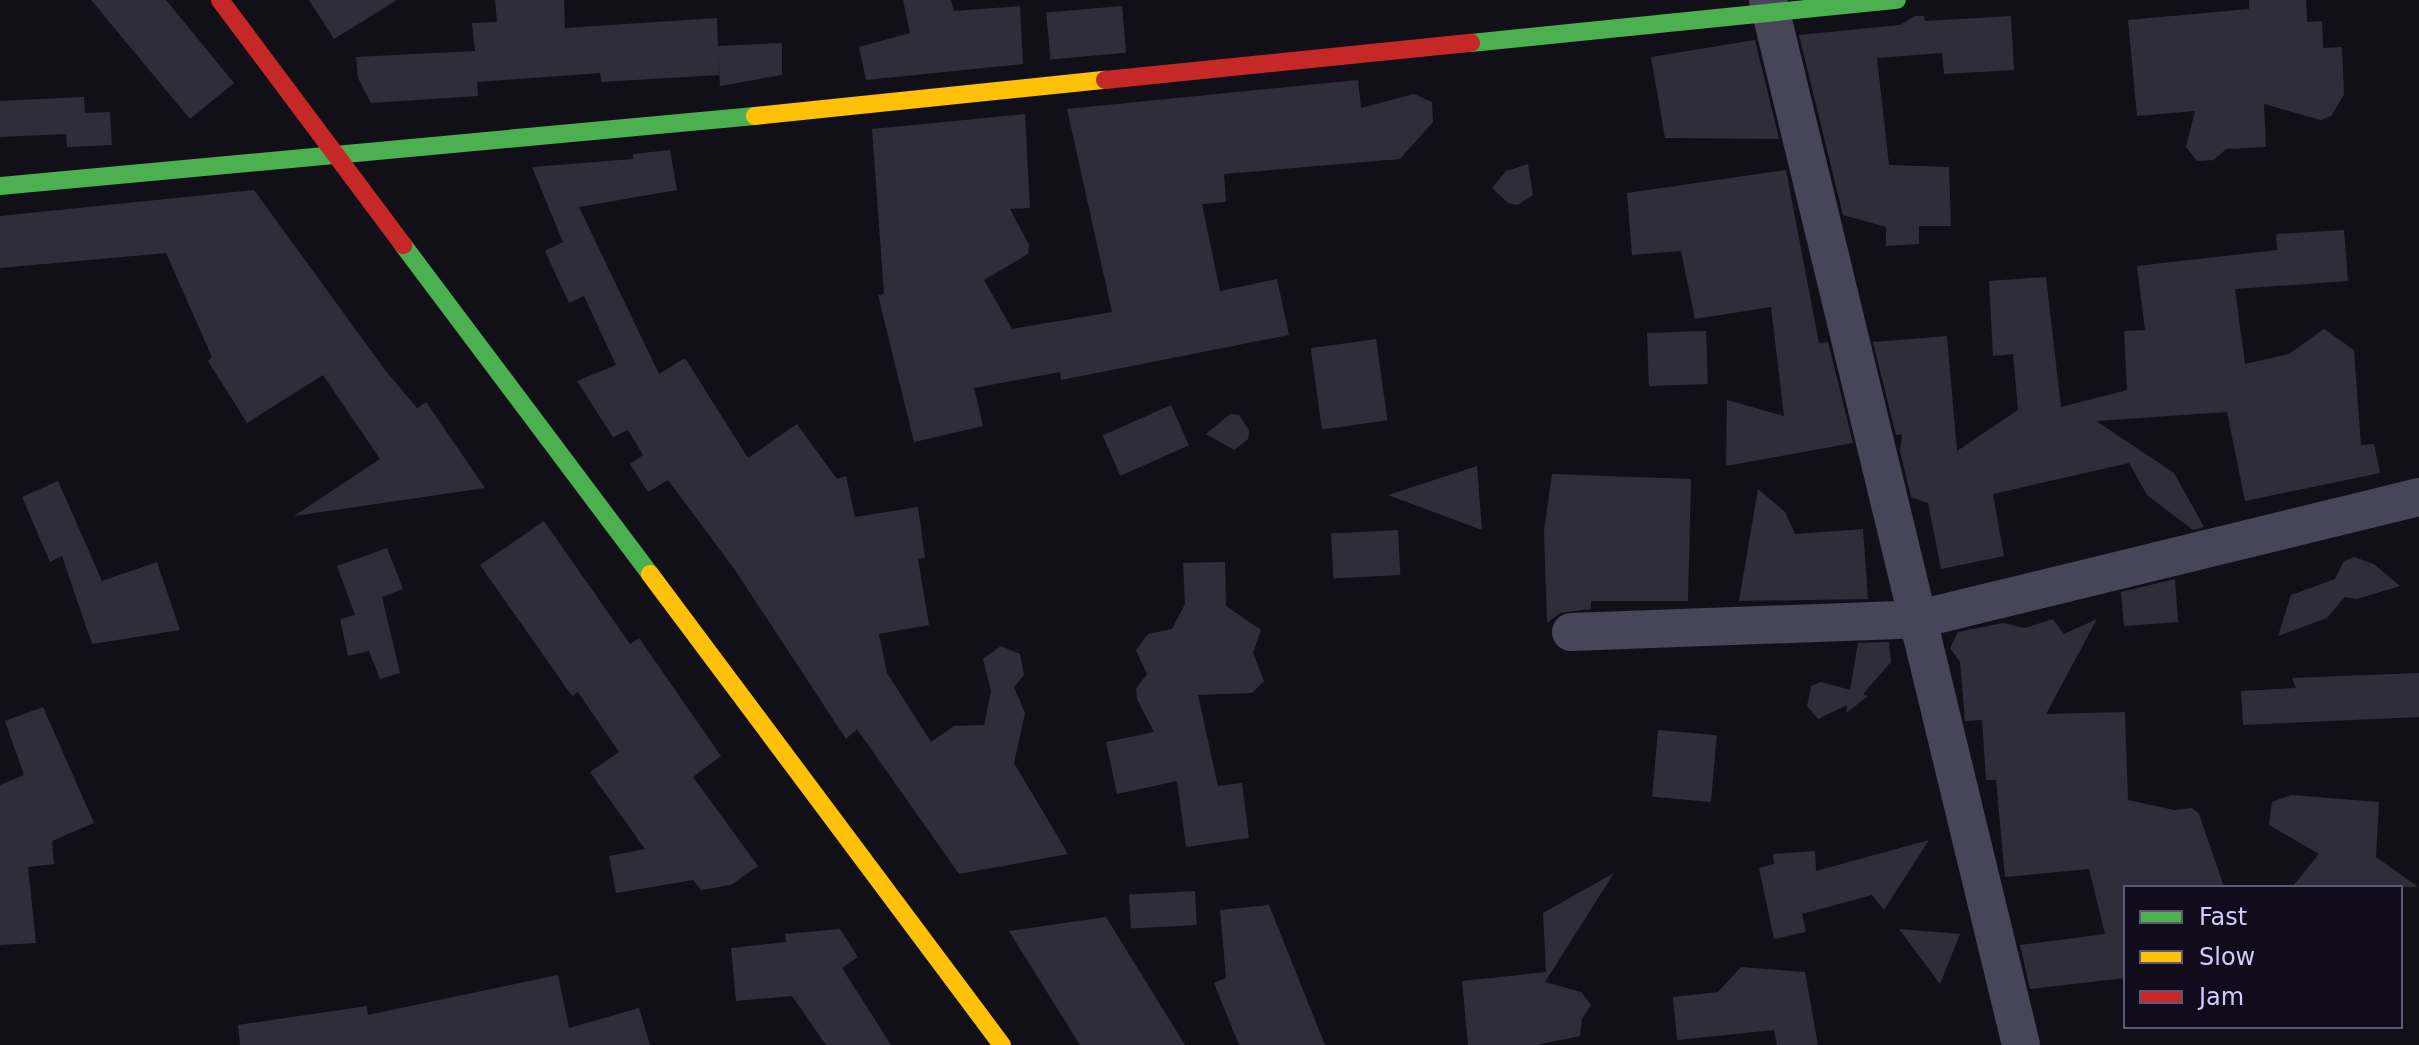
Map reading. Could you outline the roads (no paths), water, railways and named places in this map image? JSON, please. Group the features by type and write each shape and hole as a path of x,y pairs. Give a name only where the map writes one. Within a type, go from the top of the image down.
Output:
{"main road":[{"path":"220,0 1002,1045"},
{"path":"0,186 341,158 1770,6 1897,0"}],"street":[{"path":"1770,6 2021,1045"},
{"path":"1571,632 1919,619 2419,497"}]}
